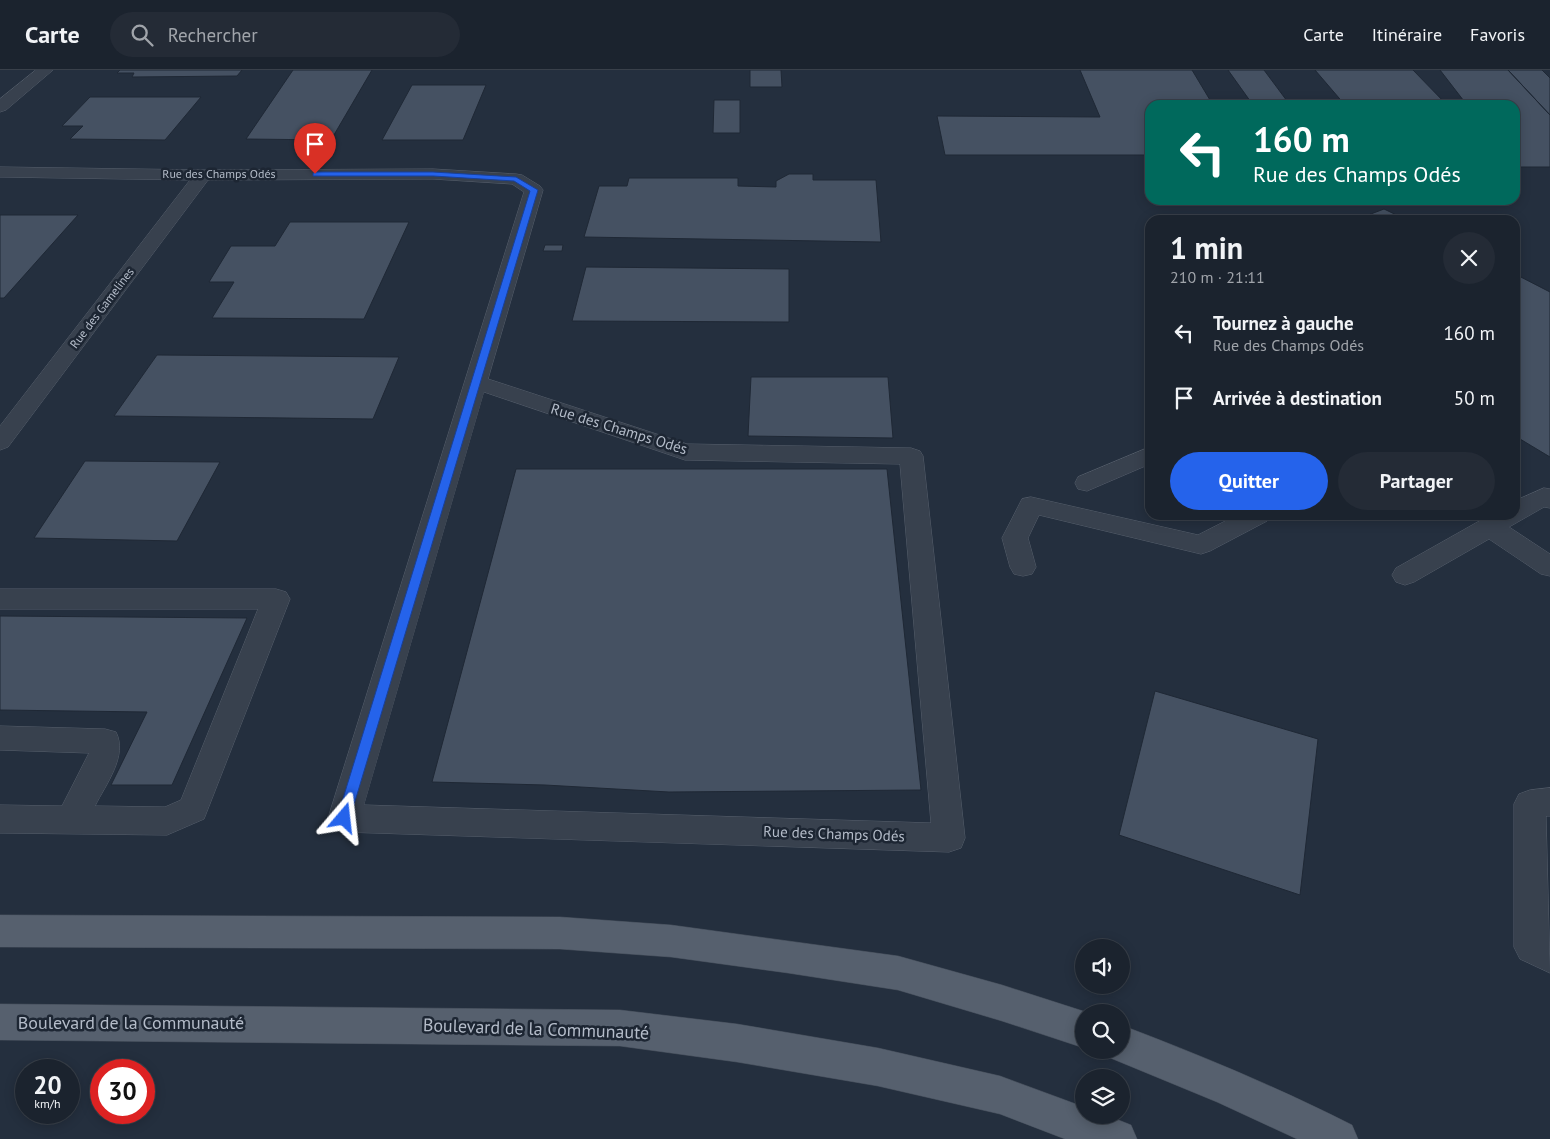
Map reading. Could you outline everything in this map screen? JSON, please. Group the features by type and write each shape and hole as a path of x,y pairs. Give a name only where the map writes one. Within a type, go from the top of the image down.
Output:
{"main road":[{"path":"0,931 560,933 671,941 898,973 1002,1003 1075,1027"},
{"name":"Boulevard de la Communauté","path":"0,1022 620,1028 737,1043 878,1067 1000,1096 1118,1139"},
{"path":"1130,1048 1202,1076 1298,1118 1338,1139"}],"street":[{"path":"0,107 45,70"},
{"name":"Rue des Champs Odés","path":"0,172 203,175 433,174 516,179 534,190 344,818 949,838 911,456 684,452 476,382"},
{"name":"Rue des Gamelines","path":"0,442 203,175"},
{"path":"1087,483 1145,457"},
{"path":"1520,509 1544,496 1550,500"},
{"path":"1023,567 1015,538 1031,505 1201,545 1248,520"},
{"path":"1405,575 1500,521 1550,567"},
{"path":"0,599 276,599 193,809 167,821 0,819"},
{"path":"0,738 105,741 104,757 71,820"},
{"path":"1550,802 1530,804 1532,948 1550,956"}],"building":[{"path":"120,70 242,70 237,76 132,77 134,73 117,73"},
{"path":"293,70 372,70 331,140 246,139"},
{"path":"750,70 781,70 782,87 750,87"},
{"path":"1080,70 1192,70 1210,100 1145,100 1145,155 945,155 937,116 1100,117"},
{"path":"1228,70 1264,70 1286,100 1249,100"},
{"path":"1315,70 1413,70 1442,100 1341,100"},
{"path":"1440,70 1508,70 1550,115 1550,167 1520,167 1520,100 1463,100"},
{"path":"1508,70 1542,70 1550,78 1550,115"},
{"path":"412,85 486,85 463,140 382,140"},
{"path":"90,97 201,97 165,140 70,139 83,126 62,126"},
{"path":"714,100 740,100 740,133 713,133"},
{"path":"789,174 813,174 813,180 876,180 881,242 584,237 599,186 627,186 629,178 738,178 738,186 776,187 776,181"},
{"path":"1384,209 1397,215 1368,215"},
{"path":"0,215 78,215 4,298 0,298"},
{"path":"290,222 409,222 364,319 212,318 234,282 209,282 231,246 275,246"},
{"path":"545,245 563,245 562,251 543,251"},
{"path":"586,267 789,269 789,322 572,321"},
{"path":"1520,277 1550,292 1550,457 1520,439"},
{"path":"157,355 399,357 373,419 114,416"},
{"path":"751,377 888,377 893,438 748,436"},
{"path":"85,461 220,462 177,541 34,538"},
{"path":"516,469 887,469 921,790 669,792 545,785 432,782"},
{"path":"0,616 247,618 172,785 111,785 147,712 0,710"},
{"path":"1155,691 1318,739 1300,895 1119,835"}],"route":[{"path":"315,174 433,174 516,179 534,190 344,818"}]}
